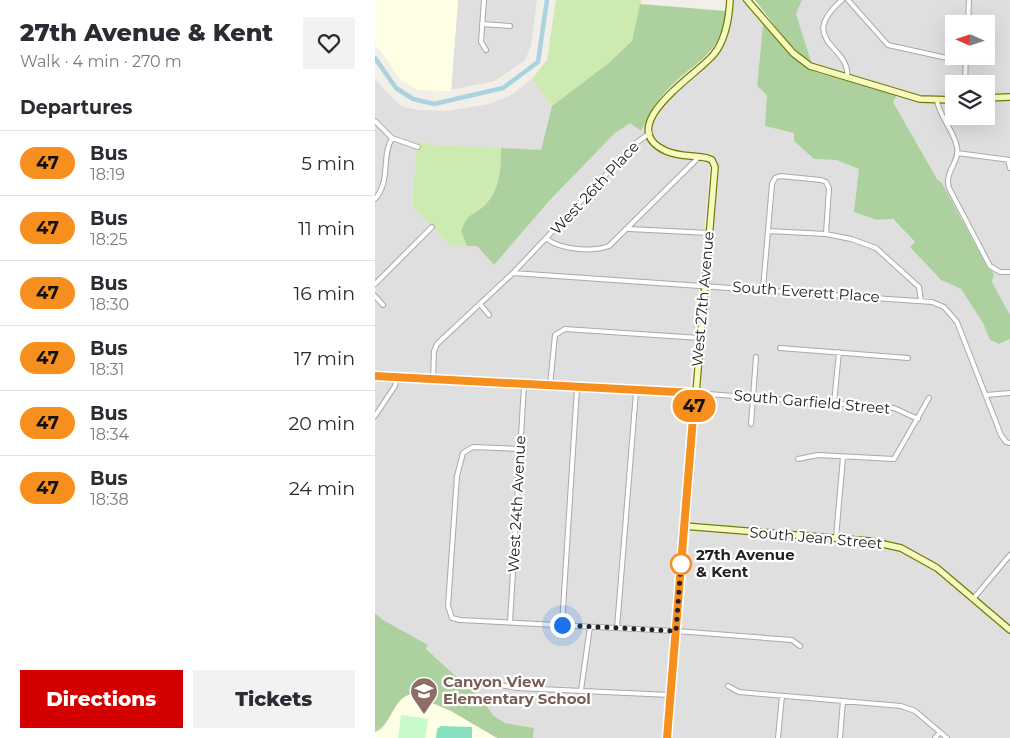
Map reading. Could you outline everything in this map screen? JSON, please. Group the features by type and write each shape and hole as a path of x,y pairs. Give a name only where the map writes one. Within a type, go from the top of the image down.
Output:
{"street":[{"path":"484,0 481,42 485,50"},
{"name":"West 26th Place","path":"433,380 434,351 437,344 513,273 636,143 650,134 652,119 664,98 705,64 719,46 728,20 730,0"},
{"path":"747,0 797,57 817,69 910,97 945,101"},
{"path":"843,0 827,15 824,31 828,42 847,67 847,77"},
{"path":"849,0 888,45 945,58"},
{"path":"968,15 969,0"},
{"path":"482,24 510,26"},
{"path":"995,98 1010,97"},
{"path":"937,101 957,146 957,153 948,175 949,188 985,259 996,270 1010,272"},
{"path":"375,121 392,138 418,147"},
{"path":"650,134 655,143 667,152 700,156"},
{"path":"375,199 384,184 386,150 392,138"},
{"path":"957,153 1009,160 1010,168"},
{"path":"547,238 557,245 564,247 605,247 629,229 700,156"},
{"name":"West 27th Avenue","path":"667,738 715,170 712,160 700,156"},
{"path":"763,289 772,184 775,178 780,176 826,182 829,188 826,234"},
{"path":"375,284 432,227"},
{"path":"629,229 709,233"},
{"path":"768,231 826,234 851,239 876,248 919,287 921,301"},
{"name":"South Everett Place","path":"513,273 763,289 939,304 954,318 1001,435 1006,442 1010,443"},
{"path":"375,296 383,305"},
{"path":"480,304 489,315"},
{"path":"550,387 554,340 558,332 565,330 700,338"},
{"path":"780,348 908,358"},
{"path":"834,403 839,352"},
{"path":"751,424 756,357"},
{"name":"South Garfield Street","path":"375,376 637,392 753,396 894,408 918,419"},
{"path":"375,416 395,386 397,378"},
{"name":"West 24th Avenue","path":"510,623 524,385"},
{"path":"562,625 577,388"},
{"path":"617,628 637,392"},
{"path":"986,395 1010,393"},
{"path":"798,459 818,455 894,459 929,398"},
{"path":"520,449 473,447 463,453 457,476 448,606 450,615 460,620 676,631 792,640 799,646"},
{"path":"836,538 843,457"},
{"name":"South Jean Street","path":"684,526 884,543 909,550 937,568 1010,630"},
{"path":"973,598 1010,555"},
{"path":"581,690 589,626"},
{"path":"488,683 517,688 670,695"},
{"path":"728,686 739,692 909,708 947,738"},
{"path":"779,738 782,696"},
{"path":"840,738 843,701"},
{"path":"935,738 940,732"}],"shaded area":[{"path":"375,0 458,0 451,91 418,90 400,79 381,51 375,46"},
{"path":"458,0 537,0 531,46 525,60 495,81 451,90"},
{"path":"734,0 742,0 763,25 757,84 814,159 836,160 859,169 857,188 877,220 892,219 915,242 911,247 941,280 961,289 983,323 990,340 999,344 1010,339 1010,627 934,562 900,544 869,538 693,523 690,521 719,169 716,158 709,153 680,152 666,149 653,135 652,127 665,100 710,62 724,45 730,25"},
{"path":"802,0 1010,0 1010,94 995,95 995,75 945,75 945,97 920,96 812,64 796,14"},
{"path":"375,79 403,107 419,110 447,111 489,104 511,95 532,79 552,106 541,150 432,145 417,142 412,206 450,245 477,246 494,265 550,200 615,133 627,124 630,123 641,131 647,119 646,128 653,145 658,150 672,156 708,161 710,166 690,389 375,372"},
{"path":"897,95 929,103 945,103 945,125 995,125 995,100 1010,100 1010,315 992,282 994,274 984,261 942,183 937,179 893,102"},
{"path":"375,380 685,398 689,401 662,738 533,738 534,728 505,723 494,716 481,699 426,649 428,646 383,620 375,613"},
{"path":"690,531 872,544 901,550 931,567 1010,634 1010,738 672,738"},
{"name":"Canyon View Elementary School","path":"411,694 451,711 497,738 375,738 375,732 383,729 401,698"}],"green space":[{"path":"556,0 641,0 633,41 610,62 552,106 532,79 547,60"},
{"path":"755,0 802,0 796,14 812,64 788,43"},
{"path":"640,4 726,11 723,27 712,48 664,94 641,131 630,123 615,133 550,200 494,265 477,246 467,246 461,231 469,217 487,203 495,191 500,170 501,148 541,150 552,106 610,62 632,41"},
{"path":"763,25 795,59 815,72 897,95 893,102 937,179 942,183 984,261 994,274 992,282 1010,315 1010,339 999,344 990,340 983,323 961,289 941,280 910,247 915,242 893,219 877,220 854,212 859,169 836,160 814,159 794,141 794,133 765,126 767,96 757,85"},
{"path":"417,141 432,145 501,148 500,170 495,191 487,203 467,220 461,231 467,246 450,245 412,206"},
{"path":"375,613 383,620 428,645 426,649 481,699 494,716 505,723 534,728 533,738 497,738 451,711 411,694 400,701 381,729 375,732"},
{"path":"401,715 428,719 425,738 398,738"},
{"path":"441,726 472,727 472,738 436,738 437,729"}],"waterway":[{"path":"375,58 396,88 413,99 434,104 503,88 538,62 547,0"}],"bus line":[{"name":"47","path":"375,376 695,393 667,738"}],"place":[{"name":"27th Avenue & Kent","path":"681,564"},
{"name":"Canyon View Elementary School","path":"424,715"}],"route":[{"path":"562,625 676,631 681,564"}]}
